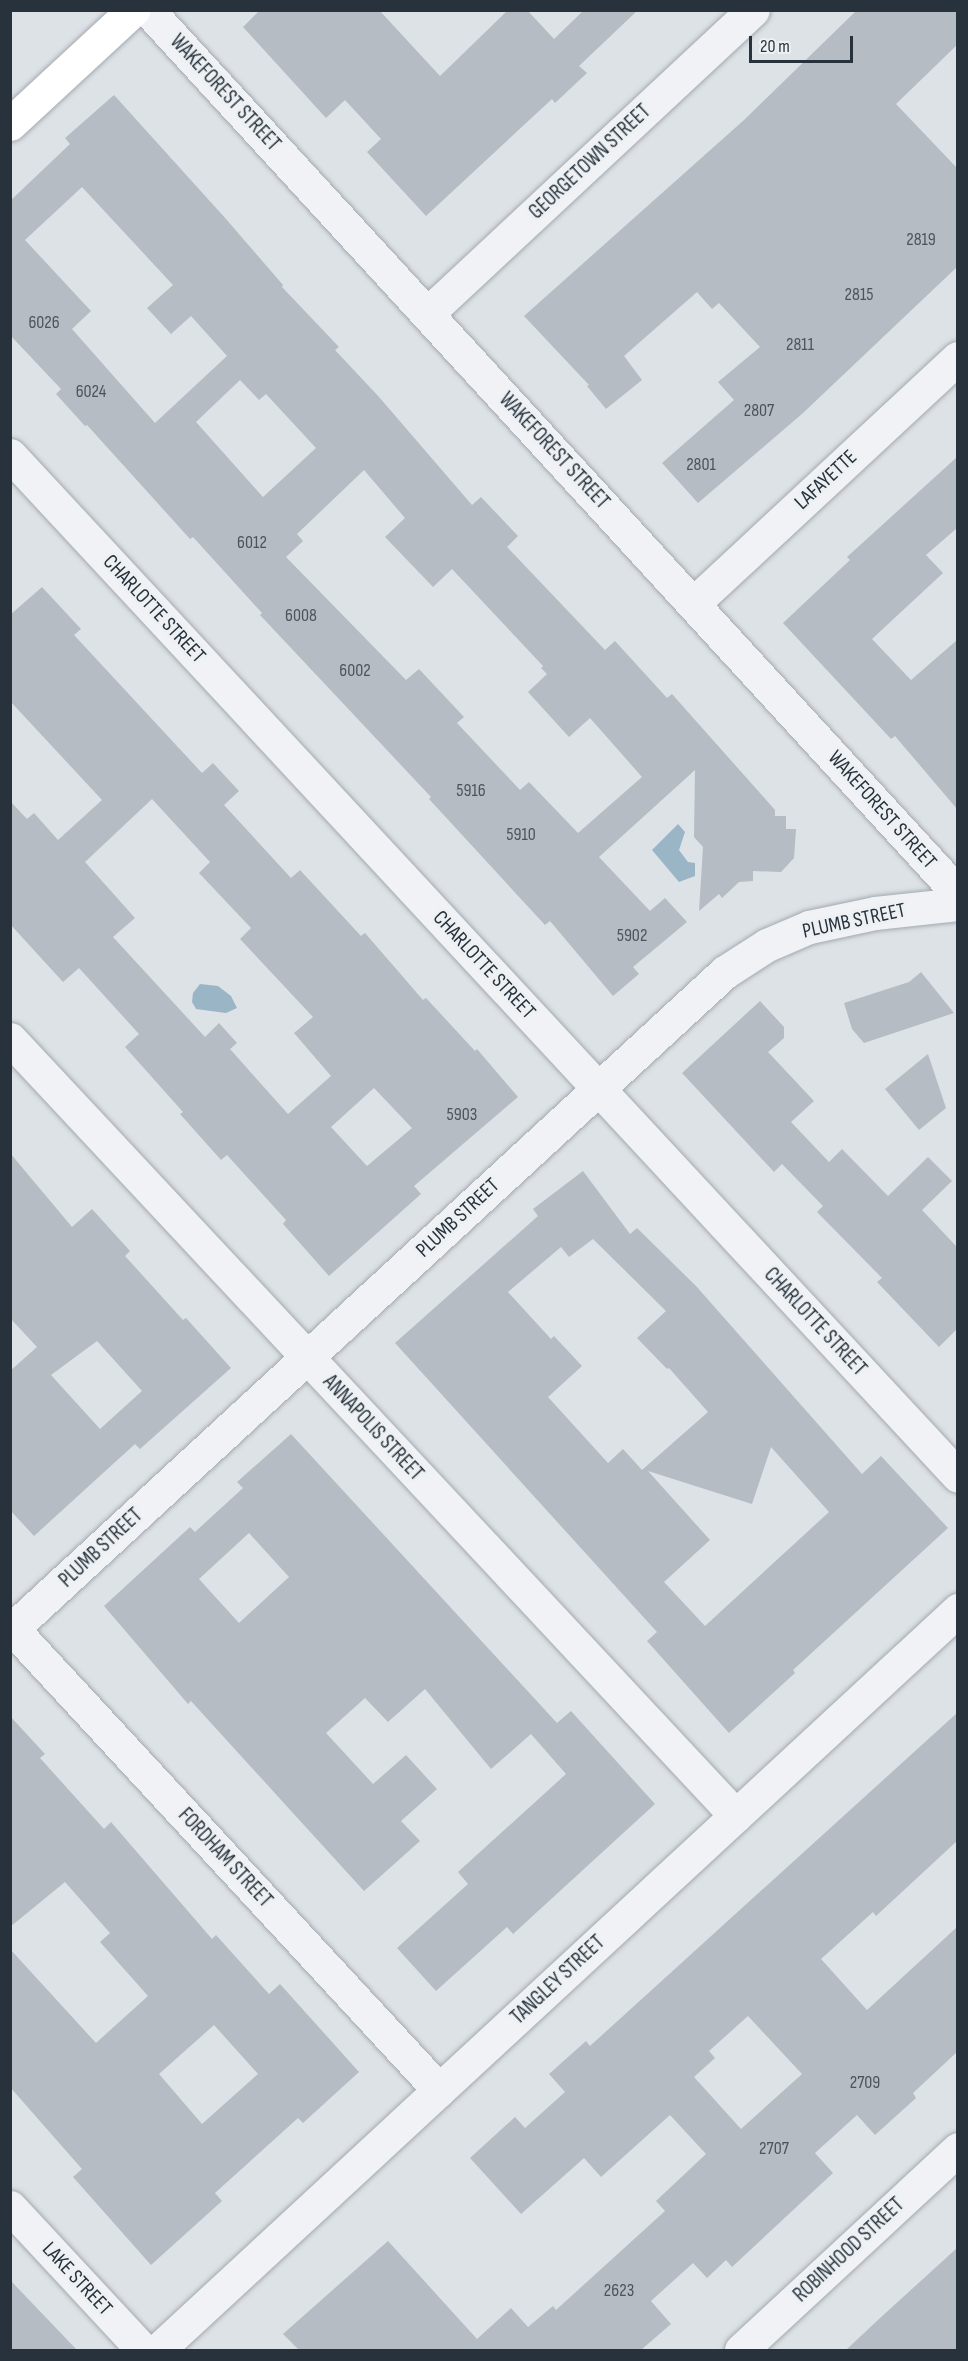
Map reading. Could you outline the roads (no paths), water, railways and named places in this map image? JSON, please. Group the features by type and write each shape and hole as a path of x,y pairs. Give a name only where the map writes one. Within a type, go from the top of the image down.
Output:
{"main road":[{"path":"10,124 133,10"}],"street":[{"name":"WAKEFOREST STREET","path":"148,10 694,603 957,893"},
{"name":"GEORGETOWN STREET","path":"428,313 753,10"},
{"name":"LAFAYETTE","path":"694,603 957,358"},
{"name":"CHARLOTTE STREET","path":"10,455 957,1476"},
{"name":"PLUMB STREET","path":"11,1629 725,972 767,945 809,927 875,913 957,904"},
{"name":"ANNAPOLIS STREET","path":"10,1039 736,1816"},
{"name":"TANGLEY STREET","path":"158,2350 957,1610"},
{"name":"FORDHAM STREET","path":"11,1629 439,2090"},
{"name":"ROBINHOOD STREET","path":"741,2350 957,2149"},
{"name":"LAKE STREET","path":"10,2207 143,2350"}],"water":[{"path":"678,824 685,832 679,850 688,862 695,863 695,876 679,882 652,850"},
{"path":"200,984 218,986 231,996 237,1008 226,1013 196,1009 192,1002 193,993"}]}
